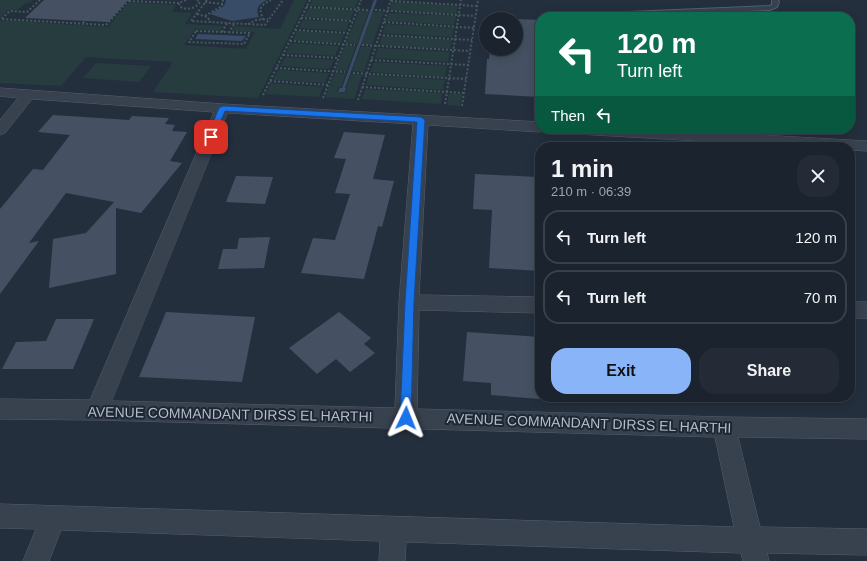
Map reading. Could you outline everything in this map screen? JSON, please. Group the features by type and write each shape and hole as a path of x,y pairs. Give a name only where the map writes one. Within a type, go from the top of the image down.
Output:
{"street":[{"path":"0,92 223,108 535,127"},
{"path":"0,130 28,94"},
{"path":"97,410 223,108"},
{"path":"406,418 409,302 421,120"},
{"path":"662,134 799,142"},
{"path":"855,145 867,146"},
{"path":"409,302 535,305"},
{"path":"855,310 867,310"},
{"name":"AVENUE COMMANDANT DIRSS EL HARTHI","path":"0,409 97,410 724,427 867,429"},
{"path":"724,427 753,551"},
{"path":"0,516 394,529 753,551 867,542"},
{"path":"36,561 53,517"},
{"path":"392,561 394,529"}],"lane":[{"path":"676,12 770,8 775,6 775,0"}],"path":[{"path":"40,0 27,12 10,11 1,19 106,25 129,0 179,3 186,0"},
{"path":"197,0 200,2 199,4"},
{"path":"207,0 191,21 265,25 282,0"},
{"path":"205,16 219,8 223,4 223,0"},
{"path":"262,20 260,9 271,0"},
{"path":"270,96 263,96 310,0"},
{"path":"329,100 322,99 361,0"},
{"path":"450,107 444,106 461,0"},
{"path":"456,107 462,108 478,0"},
{"path":"358,101 391,1 477,6"},
{"path":"179,3 180,7 186,9 194,8 199,4 204,3 223,4"},
{"path":"306,7 368,10"},
{"path":"374,10 475,16"},
{"path":"83,24 94,12"},
{"path":"197,14 209,18 211,22"},
{"path":"301,18 353,21"},
{"path":"247,24 269,19"},
{"path":"384,22 474,28"},
{"path":"222,32 227,23"},
{"path":"229,32 234,24"},
{"path":"295,30 348,33"},
{"path":"196,31 229,32 250,34 244,44 189,42 196,31"},
{"path":"379,35 472,40"},
{"path":"290,41 356,45"},
{"path":"362,45 470,52"},
{"path":"283,55 338,58"},
{"path":"371,60 468,65"},
{"path":"276,68 345,72"},
{"path":"353,73 466,80"},
{"path":"270,81 328,85"},
{"path":"362,87 464,93"}],"green space":[{"path":"0,0 33,0 17,10 8,10 0,17"},
{"path":"294,0 307,0 258,98 153,92 173,62 86,57 61,86 0,83 0,20 108,27 129,2 176,5 172,12 192,13 185,24 223,26 220,31 195,29 184,45 246,49 255,32 232,31 235,26 280,29"},
{"path":"312,0 358,0 355,8 310,6"},
{"path":"392,2 458,6 456,14 390,10"},
{"path":"309,8 354,10 350,20 304,17"},
{"path":"359,11 369,11 357,44 346,43"},
{"path":"373,12 384,12 372,45 361,44"},
{"path":"389,13 456,16 454,25 386,21"},
{"path":"303,20 349,22 346,31 299,28"},
{"path":"385,24 454,28 452,37 383,33"},
{"path":"297,31 344,34 341,43 293,40"},
{"path":"382,36 452,40 450,49 379,45"},
{"path":"291,43 339,46 335,56 286,53"},
{"path":"345,46 356,46 347,71 335,70"},
{"path":"361,47 372,47 364,72 352,71"},
{"path":"378,48 450,52 448,62 375,58"},
{"path":"285,57 334,60 330,69 280,66"},
{"path":"374,62 447,66 445,77 370,72"},
{"path":"96,63 151,66 139,82 83,78"},
{"path":"278,70 329,73 325,83 273,80"},
{"path":"335,73 346,74 341,87 339,87 337,92 346,93 346,88 351,74 362,75 354,99 325,97"},
{"path":"369,75 445,80 443,90 366,85"},
{"path":"271,83 323,87 319,97 266,94"},
{"path":"365,89 442,93 441,104 362,99"},
{"path":"449,94 462,94 460,106 447,105"}],"water":[{"path":"226,0 267,0 258,7 257,11 259,17 232,21 210,14 224,6"},
{"path":"374,0 377,0 345,88 345,92 338,92 340,88 342,88"},
{"path":"198,34 246,36 242,41 195,39"}],"building":[{"path":"44,0 128,0 108,22 25,18"},
{"path":"523,19 535,20 535,97 485,94 487,59 489,59 489,56 523,56"},
{"path":"53,115 129,120 132,116 169,118 165,124 175,125 172,131 187,132 170,161 182,163 141,213 116,208 116,274 49,288 53,239 86,233 114,202 66,193 29,243 39,241 0,294 0,209 33,169 43,170 70,135 38,132"},
{"path":"344,132 385,135 373,179 394,181 382,227 378,226 364,279 301,273 313,238 335,240 350,194 335,193 346,159 334,158"},
{"path":"475,174 535,177 535,271 489,268 492,210 473,209"},
{"path":"236,176 273,177 265,204 226,202"},
{"path":"270,237 264,268 218,269 223,249 237,249 239,238"},
{"path":"166,312 255,317 242,382 139,377"},
{"path":"339,312 371,338 364,344 375,353 350,372 336,359 317,374 289,348"},
{"path":"56,319 94,319 73,369 2,369 16,342 46,341"},
{"path":"467,332 535,337 535,399 491,395 491,383 463,381"}],"route":[{"path":"211,137 223,108 421,120 409,302 406,418"}]}
